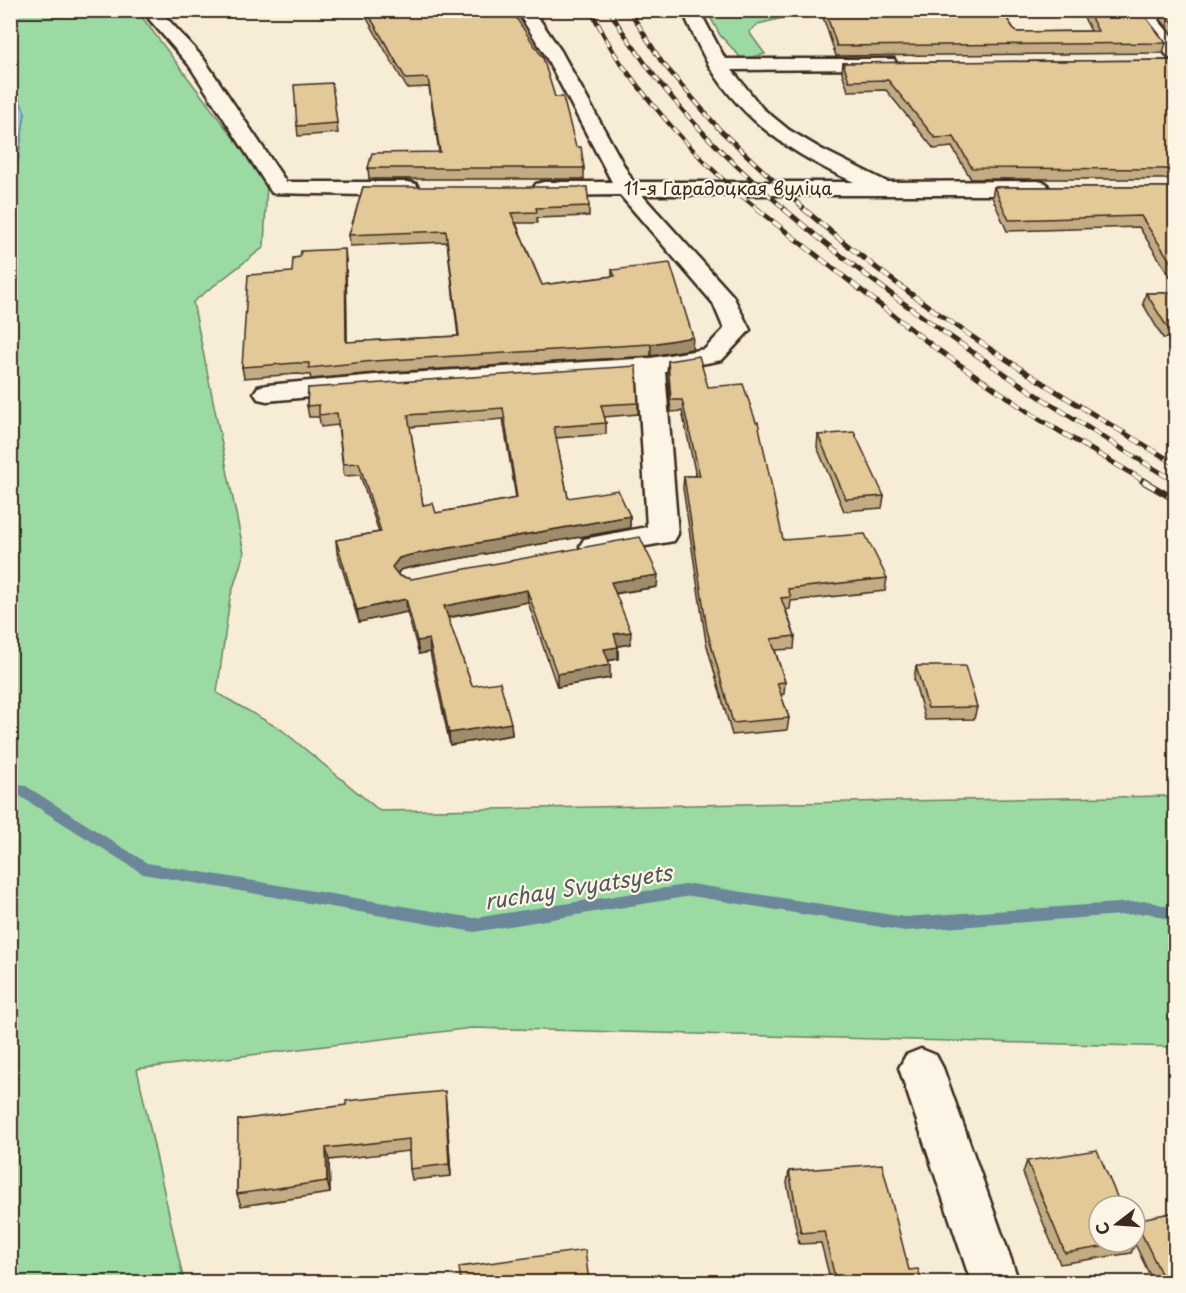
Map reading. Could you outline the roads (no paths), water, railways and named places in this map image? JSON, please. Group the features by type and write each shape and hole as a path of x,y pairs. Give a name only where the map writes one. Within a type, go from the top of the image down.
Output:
{"street":[{"path":"267,393 375,382 651,366 712,355 737,330 724,301 640,207 627,189 598,140 552,51 524,10"},
{"path":"690,10 718,64 754,112 794,141 850,172 888,188"},
{"path":"1155,10 1149,20 1172,59"},
{"path":"158,19 196,62 280,188 424,189"},
{"path":"718,64 906,63"},
{"name":"11-я Гарадоцкая вуліца","path":"520,189 1060,188"},
{"path":"572,550 663,534 651,366"},
{"path":"921,1068 995,1282"}],"water":[{"path":"11,80 25,112 11,213"}],"waterway":[{"name":"ruchay Svyatsyets","path":"10,789 21,790 143,868 474,925 691,890 905,924 1148,907 1176,916"}],"railway":[{"path":"590,10 618,59 653,105 704,161 759,210"},
{"path":"610,10 621,30 686,114 724,154 786,210"},
{"path":"629,10 661,61 719,129 805,210"},
{"path":"757,209 934,347 1039,419 1146,482"},
{"path":"784,209 877,284 974,353 1074,419 1176,482 1174,481"},
{"path":"804,209 892,280 984,345 1079,406 1176,464"},
{"path":"1143,481 1176,500"}]}
